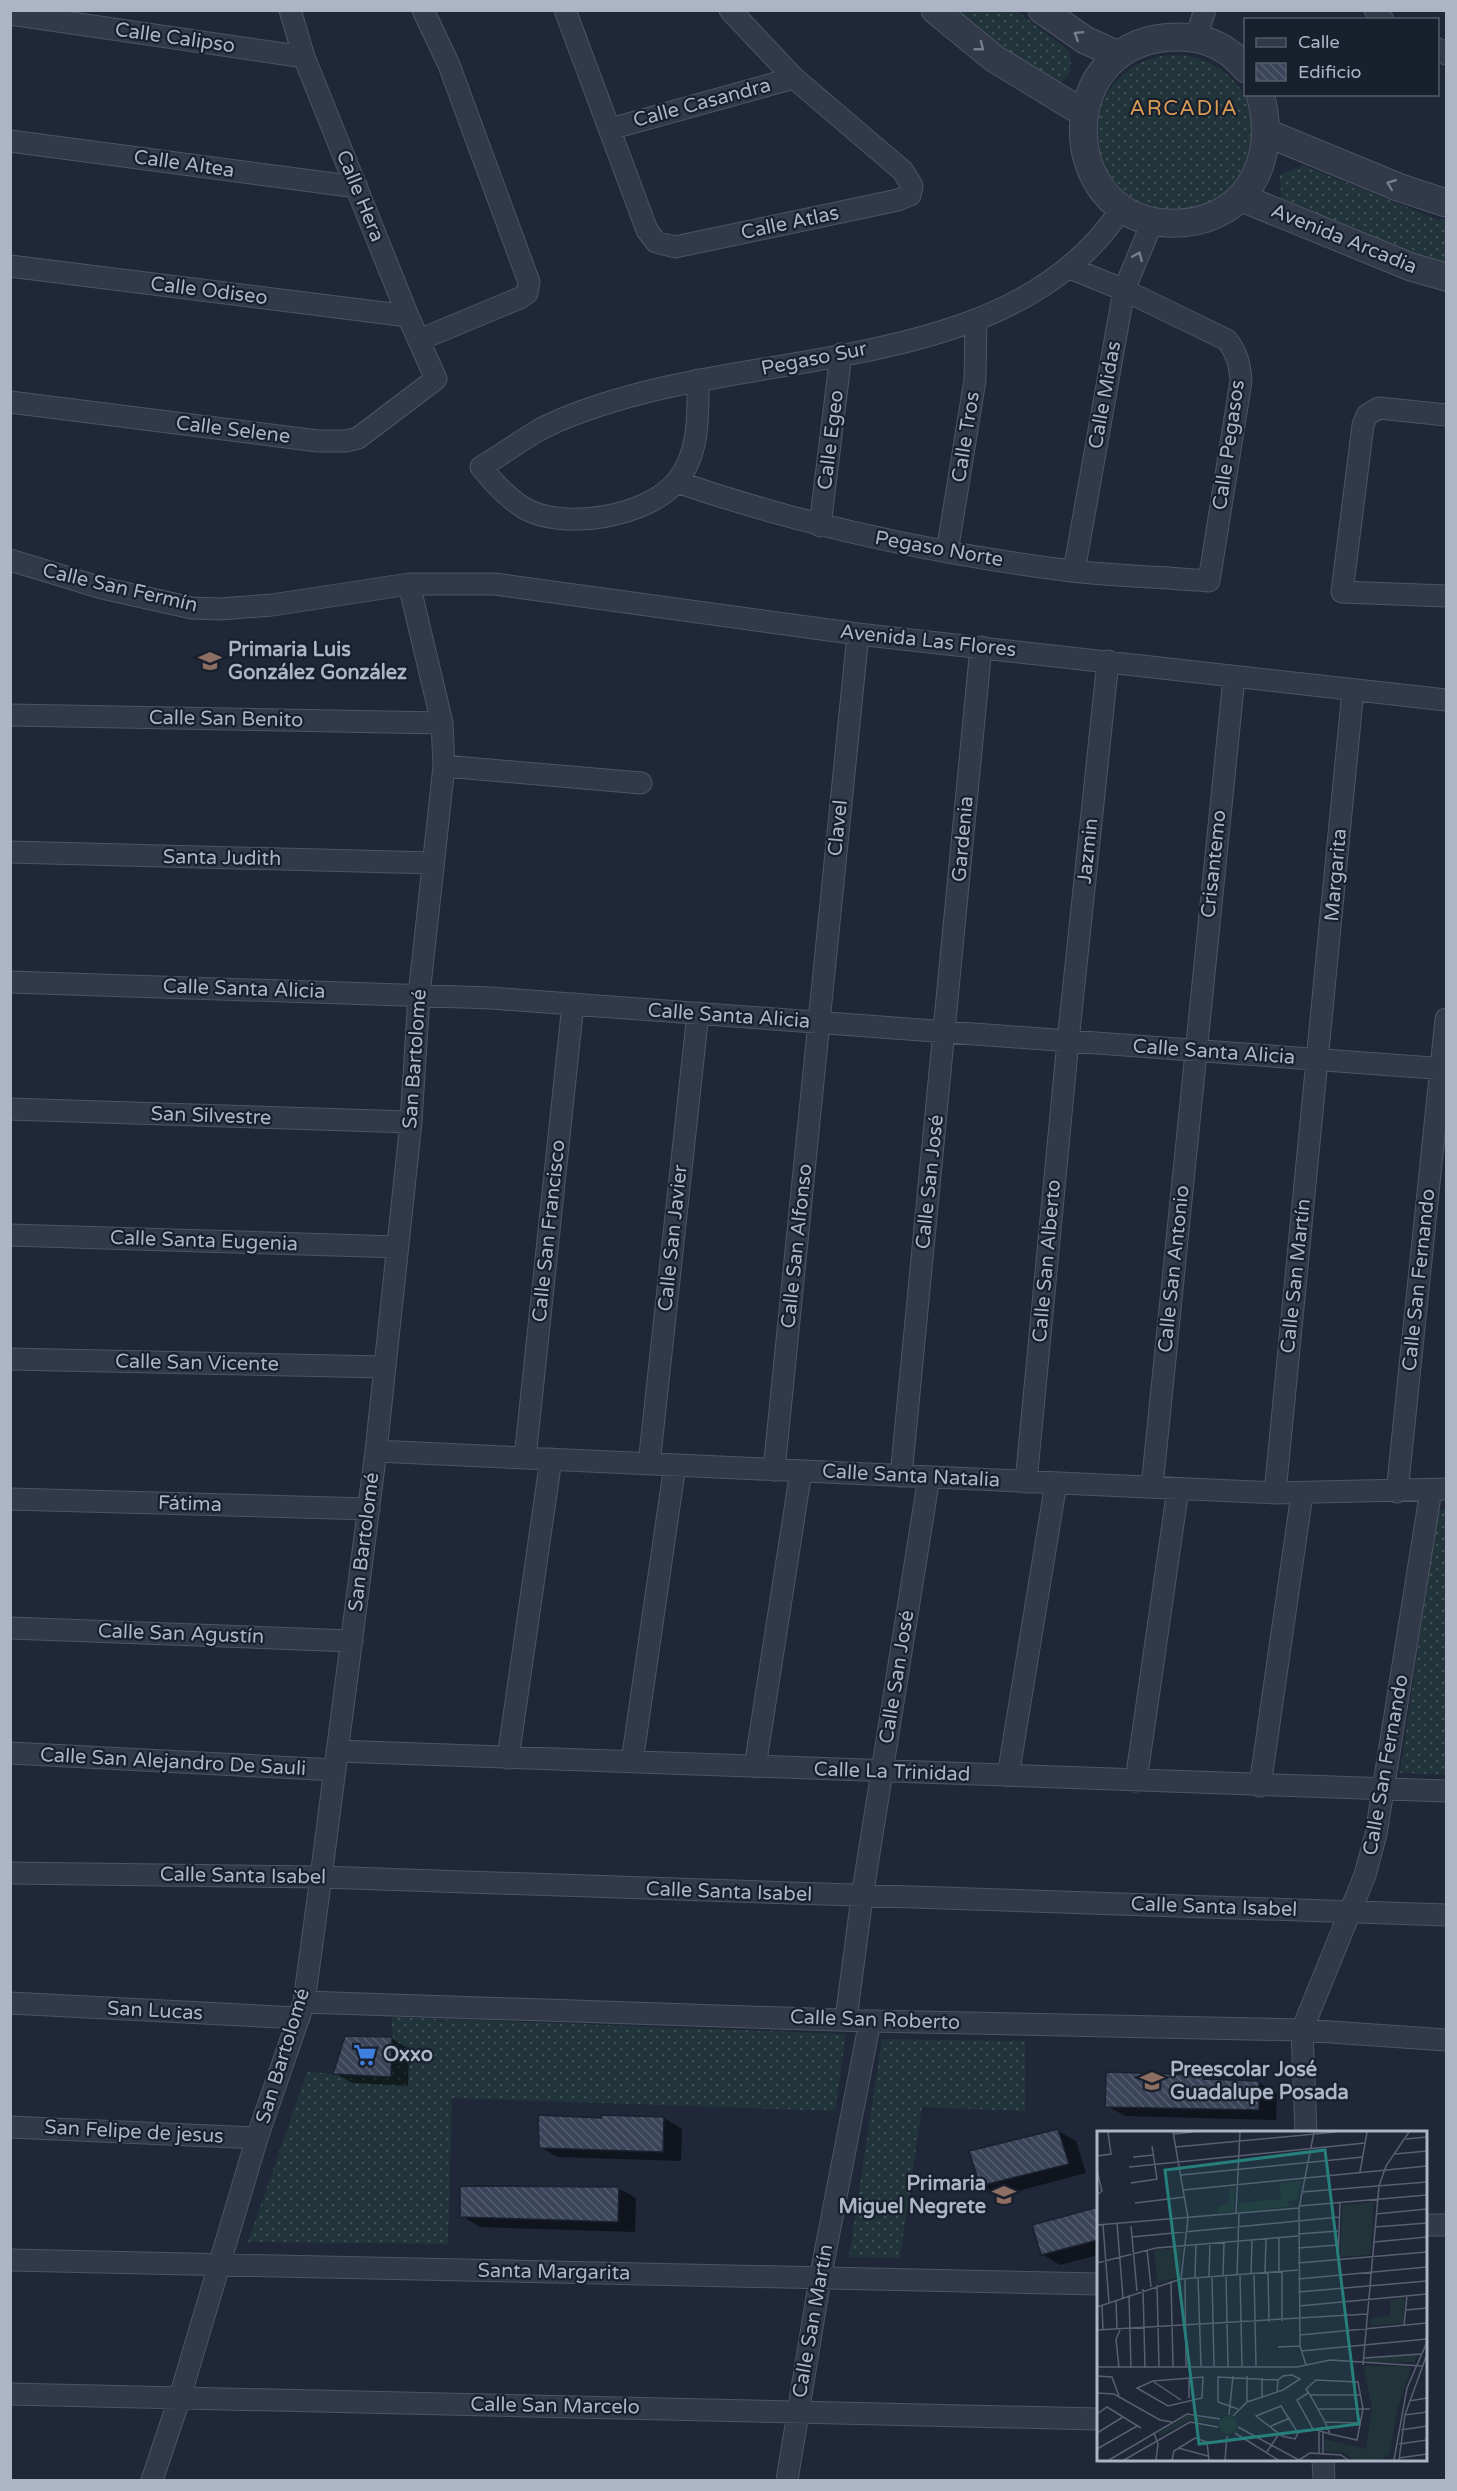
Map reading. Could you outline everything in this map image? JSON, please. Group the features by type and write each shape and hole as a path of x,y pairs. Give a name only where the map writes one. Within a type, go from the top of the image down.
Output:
{"street":[{"name":"Calle Hera","path":"290,10 304,57 408,316 436,379"},
{"path":"420,340 520,298 526,294 529,282 449,65 423,10"},
{"name":"Calle Atlas","path":"565,10 647,230 656,242 675,247 898,200 910,195 912,186 903,171 794,78 730,10"},
{"path":"935,10 995,59 1085,114"},
{"path":"1042,10 1085,40 1116,54"},
{"path":"1196,37 1204,10"},
{"name":"Calle Calipso","path":"10,14 304,57"},
{"path":"1244,68 1220,46 1196,37 1166,37 1141,43 1116,54 1099,73 1085,114 1083,132 1086,152 1095,178 1105,194 1121,209 1152,223 1179,224 1206,219 1223,212 1242,198 1253,182 1262,158 1266,133 1260,96"},
{"name":"Calle Casandra","path":"610,129 794,78"},
{"path":"1266,133 1398,187 1446,203"},
{"name":"Calle Altea","path":"10,141 357,187"},
{"name":"Avenida Arcadia","path":"1242,198 1411,267 1446,277"},
{"name":"Pegaso Sur","path":"677,482 653,499 626,512 600,518 571,519 545,516 524,508 492,480 481,467 541,429 597,407 698,380 842,354 923,336 976,320 1003,308 1070,268 1106,232 1121,209"},
{"name":"Calle Midas","path":"1074,571 1124,290 1152,223"},
{"name":"Calle Odiseo","path":"10,266 408,316"},
{"name":"Calle Pegasos","path":"1070,268 1124,290 1227,340 1239,360 1240,381 1209,580"},
{"name":"Calle Tros","path":"947,552 975,380 976,320"},
{"name":"Calle Egeo","path":"820,526 842,354"},
{"name":"Calle Selene","path":"10,402 318,441 346,441 370,431 436,379"},
{"path":"677,482 691,455 696,436 698,380"},
{"path":"1446,415 1379,408 1367,415 1363,425 1342,592 1446,596"},
{"name":"Pegaso Norte","path":"677,482 820,526 947,552 1074,571 1209,580"},
{"name":"Calle San Fermín","path":"10,560 102,588 192,608 220,609 272,605 409,584"},
{"name":"Avenida Las Flores","path":"409,584 495,584 858,634 1446,700"},
{"name":"San Bartolomé","path":"152,2481 179,2400 257,2138 301,2010 321,1877 376,1451 411,1122 419,995 444,766 442,723 409,584"},
{"name":"Clavel","path":"819,1022 858,634"},
{"name":"Gardenia","path":"945,1031 981,647"},
{"name":"Jazmin","path":"1068,1041 1108,661"},
{"name":"Crisantemo","path":"1195,1050 1234,678"},
{"name":"Margarita","path":"1318,1059 1353,690"},
{"name":"Calle San Benito","path":"10,715 442,723"},
{"path":"444,766 640,783"},
{"name":"Santa Judith","path":"10,852 433,863"},
{"name":"Calle Santa Alicia","path":"10,982 419,995 573,1004 1444,1069"},
{"name":"Calle San Francisco","path":"525,1458 573,1004"},
{"name":"Calle San Javier","path":"649,1464 698,1013"},
{"name":"Calle San Fernando","path":"1397,1492 1444,1069 1446,1019"},
{"name":"Calle San Alfonso","path":"774,1470 819,1022"},
{"name":"Calle San José","path":"901,1476 945,1031"},
{"name":"Calle San Alberto","path":"1026,1482 1068,1041"},
{"name":"Calle San Antonio","path":"1152,1487 1195,1050"},
{"name":"Calle San Martín","path":"1275,1493 1318,1059"},
{"name":"San Silvestre","path":"10,1109 411,1122"},
{"name":"Calle Santa Eugenia","path":"10,1235 398,1247"},
{"name":"Calle San Vicente","path":"10,1359 384,1367"},
{"name":"Calle Santa Natalia","path":"376,1451 1302,1494 1439,1490"},
{"path":"508,1758 551,1459"},
{"path":"632,1762 675,1465"},
{"path":"755,1767 801,1471"},
{"name":"Calle San José","path":"846,2019 881,1771 929,1477"},
{"path":"1008,1776 1056,1483"},
{"path":"1136,1781 1178,1489"},
{"name":"Calle San Fernando","path":"1302,2030 1351,1912 1374,1844 1439,1490"},
{"path":"1260,1786 1302,1494"},
{"name":"Fátima","path":"10,1499 369,1509"},
{"name":"Calle San Agustín","path":"10,1628 352,1641"},
{"name":"Calle San Alejandro De Sauli","path":"10,1753 336,1761"},
{"name":"Calle La Trinidad","path":"336,1761 508,1758 1446,1791"},
{"name":"Calle Santa Isabel","path":"10,1873 321,1877 1446,1915"},
{"name":"San Lucas","path":"10,2003 301,2010"},
{"name":"Calle San Roberto","path":"301,2010 846,2019 1302,2030 1446,2040"},
{"name":"Calle San Martín","path":"787,2481 820,2278 870,2021"},
{"path":"1302,2030 1306,2131"},
{"name":"San Felipe de jesus","path":"10,2127 257,2138"},
{"path":"1427,2225 1446,2225"},
{"name":"Santa Margarita","path":"10,2260 1097,2284"},
{"name":"Calle San Marcelo","path":"10,2394 179,2400 1097,2419"},
{"path":"1323,2461 1324,2481"}],"green space":[{"path":"947,11 1017,11 1068,50 1071,62 1069,74 1062,82 1050,85"},
{"path":"1175,55 1205,62 1219,69 1231,79 1241,91 1248,105 1255,135 1248,165 1241,179 1231,191 1219,201 1205,208 1175,215 1145,208 1131,201 1119,191 1109,179 1102,165 1095,135 1102,105 1109,91 1119,79 1131,69 1145,62"},
{"path":"1303,165 1436,219 1446,220 1446,264 1428,262 1281,200 1280,175"},
{"path":"1446,1509 1446,1775 1400,1773 1438,1510"},
{"path":"392,2017 846,2034 835,2111 452,2098 448,2244 248,2242 307,2072 391,2077"},
{"path":"882,2039 1025,2041 1025,2111 922,2107 900,2258 849,2257"}],"building":[{"name":"Oxxo","path":"345,2036 392,2037 391,2077 333,2074"},
{"path":"1106,2072 1204,2075 1203,2079 1259,2081 1259,2110 1105,2107"},
{"path":"538,2115 601,2118 601,2115 664,2117 663,2152 539,2148"},
{"path":"1058,2129 1069,2164 980,2186 969,2151"},
{"path":"460,2186 619,2187 618,2222 460,2217"},
{"path":"1097,2207 1097,2240 1041,2255 1032,2225"}],"place":[{"name":"Primaria Luis González González","path":"210,661"},
{"name":"Oxxo","path":"365,2055"},
{"name":"Preescolar José Guadalupe Posada","path":"1152,2081"},
{"name":"Primaria Miguel Negrete","path":"1004,2195"}],"district":[{"name":"ARCADIA","path":"1184,108"}]}
